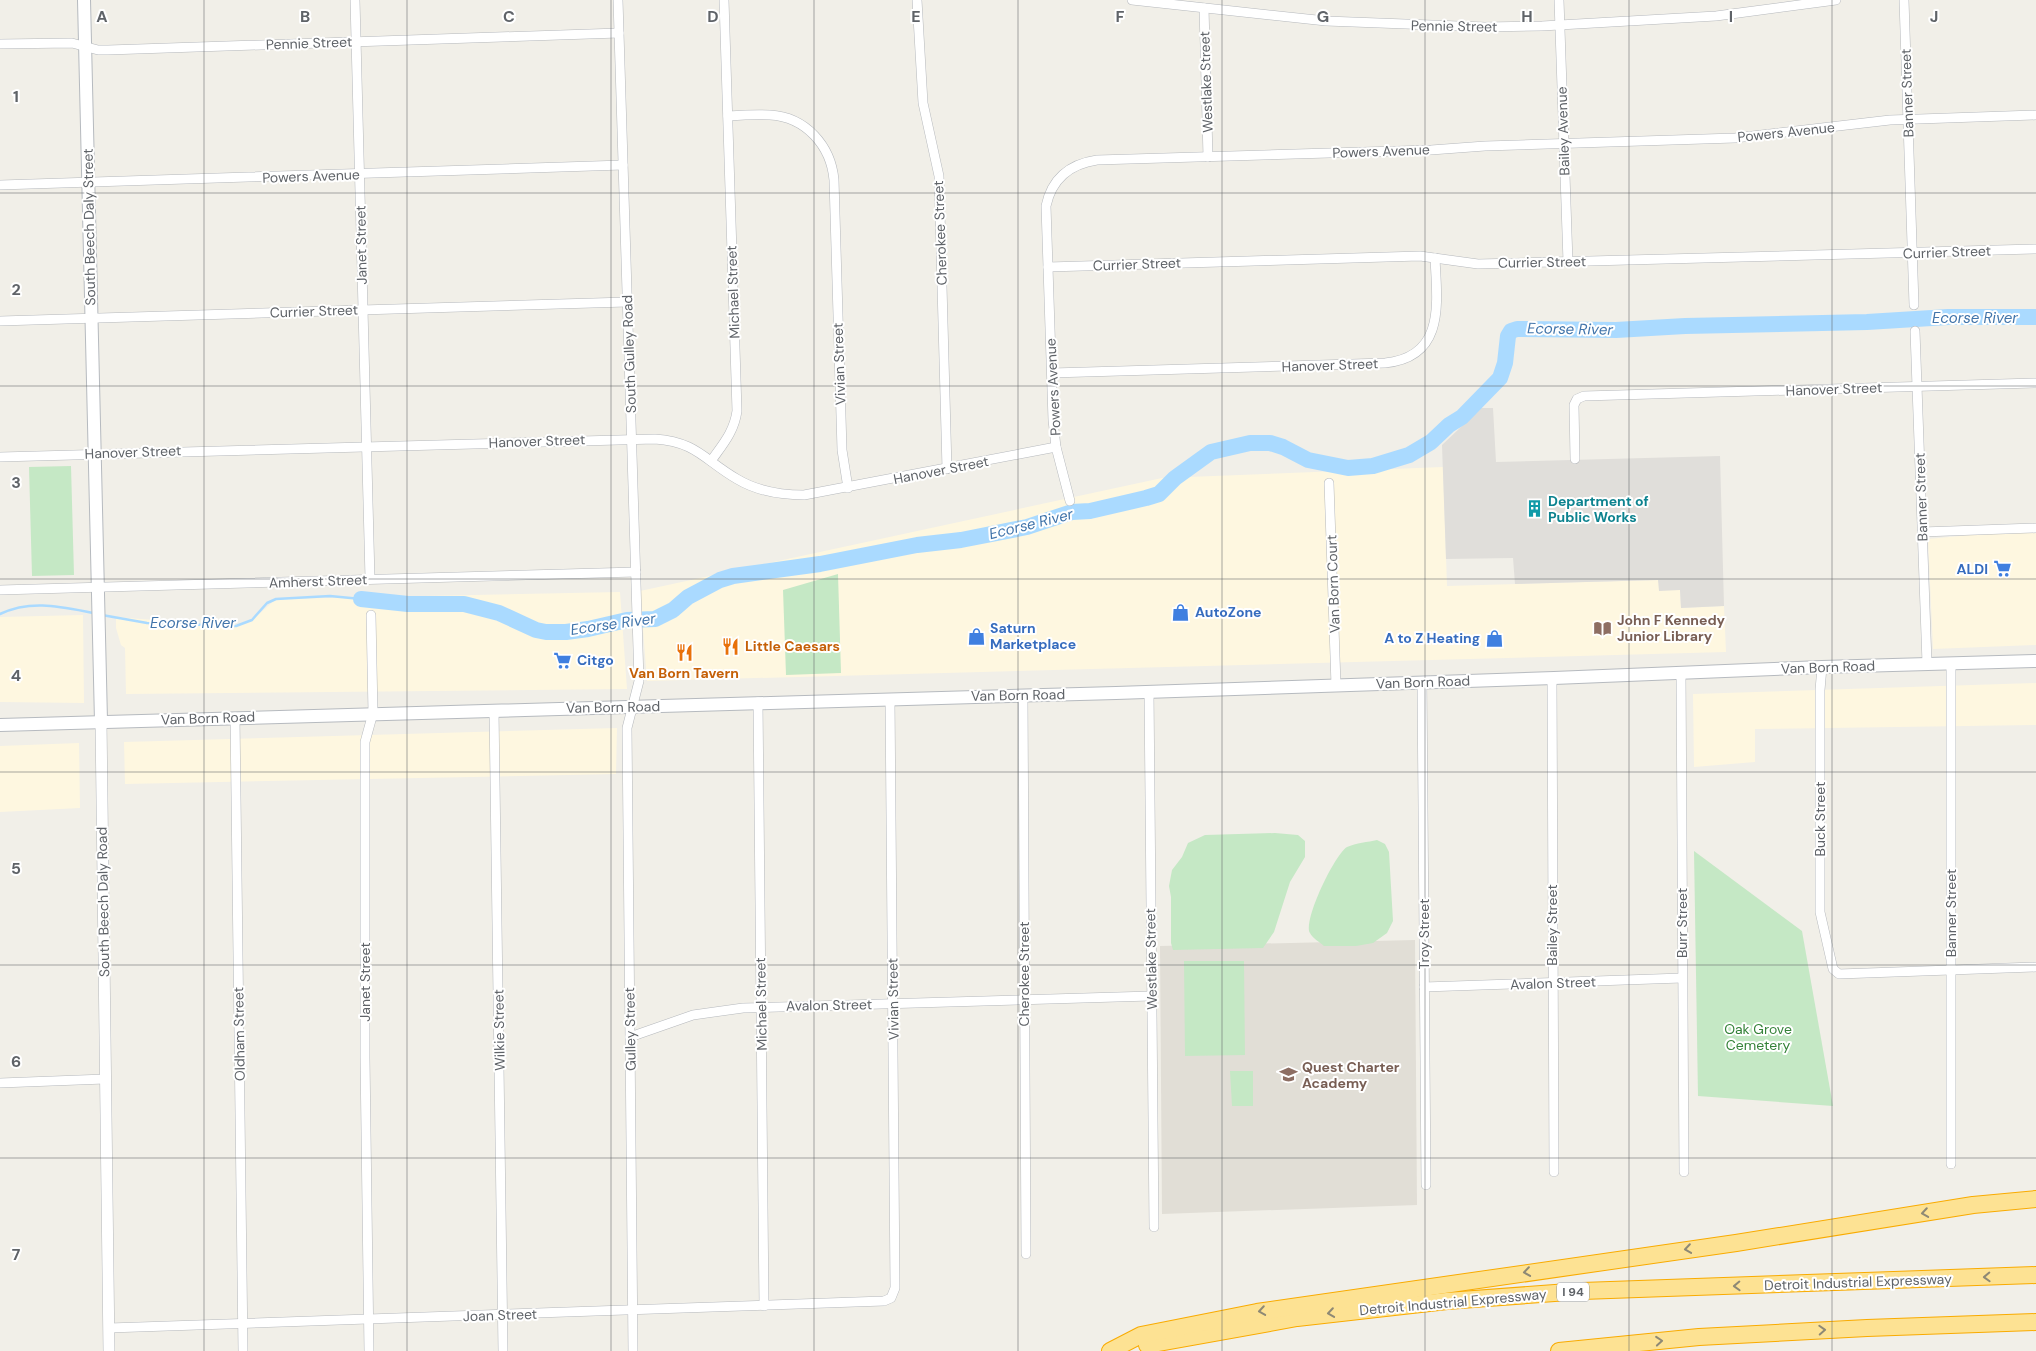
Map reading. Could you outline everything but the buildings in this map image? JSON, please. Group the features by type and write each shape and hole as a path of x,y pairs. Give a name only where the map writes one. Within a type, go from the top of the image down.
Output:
{"highway":[{"path":"1973,1205 2002,1196 2036,1190"},
{"path":"1110,1351 1141,1335 1257,1312 1736,1243 1973,1205 2036,1199"},
{"name":"Detroit Industrial Expressway","path":"1114,1351 1297,1318 1447,1301 1582,1291 2036,1275"},
{"path":"1559,1351 1709,1337 1867,1328 2036,1322"}],"main road":[{"name":"South Beech Daly Street","path":"84,0 94,453"},
{"name":"South Beech Daly Road","path":"94,453 101,721"},
{"name":"Van Born Road","path":"0,724 1023,695 1552,678 1927,663 2036,661"}],"street":[{"name":"Janet Street","path":"355,0 370,579"},
{"name":"South Gulley Road","path":"618,0 639,681 633,707"},
{"name":"Michael Street","path":"711,461 730,436 737,411 724,0"},
{"name":"Cherokee Street","path":"918,0 923,103 939,176 947,469"},
{"name":"Pennie Street","path":"1132,0 1326,21 1431,26 1560,24 1716,16 1836,0"},
{"name":"Bailey Avenue","path":"1559,0 1568,262"},
{"name":"Banner Street","path":"1904,0 1914,305"},
{"name":"Westlake Street","path":"1204,8 1208,156"},
{"name":"Pennie Street","path":"0,44 72,43 108,50 619,33"},
{"name":"Vivian Street","path":"728,116 781,116 800,124 816,137 824,148 833,172 842,441 848,488"},
{"name":"Powers Avenue","path":"1070,501 1056,447 1053,420 1046,221 1048,199 1055,183 1066,170 1084,162 1734,138 1907,119 2036,116"},
{"name":"Powers Avenue","path":"0,186 623,165"},
{"name":"Currier Street","path":"1048,267 1420,256 1478,264 2036,249"},
{"name":"Hanover Street","path":"1052,373 1385,363 1399,361 1410,356 1420,348 1428,339 1434,326 1437,310 1435,258"},
{"name":"Currier Street","path":"0,321 627,302"},
{"name":"Banner Street","path":"1915,331 1927,663"},
{"name":"Hanover Street","path":"1576,459 1574,408 1576,399 1584,396 2036,384"},
{"name":"Hanover Street","path":"0,457 631,438 676,442 694,449 739,481 772,493 804,495 1056,447"},
{"name":"Van Born Court","path":"1329,483 1336,684"},
{"path":"1922,532 2036,528"},
{"name":"Amherst Street","path":"0,590 636,572"},
{"name":"Janet Street","path":"369,1351 365,742 373,713 371,615"},
{"name":"Banner Street","path":"1950,1164 1951,663"},
{"name":"Buck Street","path":"1822,667 1820,690 1820,912 1833,970 1839,974 1951,970"},
{"name":"Burr Street","path":"1681,673 1684,1172"},
{"name":"Bailey Street","path":"1552,678 1554,1172"},
{"name":"Troy Street","path":"1422,682 1426,1185"},
{"name":"Westlake Street","path":"1149,691 1154,1227"},
{"name":"Cherokee Street","path":"1023,695 1026,1254"},
{"name":"Vivian Street","path":"890,699 895,1288 891,1298"},
{"name":"Michael Street","path":"758,702 764,1306"},
{"name":"Gulley Street","path":"633,707 627,728 634,1351"},
{"name":"Wilkie Street","path":"494,710 503,1351"},
{"name":"Oldham Street","path":"235,717 243,1351"},
{"name":"South Beech Daly Road","path":"101,721 109,1351"},
{"path":"1951,970 2036,967"},
{"name":"Avalon Street","path":"1424,987 1682,978"},
{"name":"Avalon Street","path":"630,1038 693,1015 726,1009 1152,996"},
{"path":"0,1083 105,1079"},
{"name":"Joan Street","path":"109,1328 764,1306 884,1301 891,1298"}],"shaded area":[{"path":"1481,408 1493,408 1496,462 1720,456 1724,606 1681,608 1680,590 1659,591 1658,580 1515,584 1513,558 1446,559 1442,445"},
{"path":"1443,467 1447,586 1658,580 1680,590 1681,608 1724,606 1726,652 647,681 640,591 1162,478"},
{"path":"2036,529 2036,645 1933,649 1928,539"},
{"path":"620,592 627,689 126,694 125,648 121,645 116,628 116,617 204,624 243,624 258,615 276,599"},
{"path":"83,615 84,703 0,702 0,617"},
{"path":"2036,683 2036,725 1755,729 1755,762 1694,767 1693,694"},
{"path":"617,728 616,774 125,784 124,742"},
{"path":"79,743 80,808 0,812 0,746"},
{"name":"Quest Charter Academy","path":"1415,940 1417,1205 1162,1214 1160,946"}],"green space":[{"path":"71,466 74,575 32,576 29,467"},
{"path":"838,574 841,673 786,675 783,590"},
{"path":"1275,833 1298,835 1305,841 1305,857 1290,882 1274,932 1263,948 1173,950 1171,943 1171,897 1169,886 1172,870 1182,857 1188,843 1205,835"},
{"path":"1377,840 1385,844 1389,852 1393,921 1387,933 1373,943 1356,946 1324,946 1311,935 1309,926 1315,902 1328,874 1347,847"},
{"name":"Oak Grove Cemetery","path":"1694,851 1802,931 1833,1106 1698,1096"},
{"path":"1184,961 1244,961 1245,1055 1185,1056"},
{"path":"1230,1071 1253,1071 1253,1106 1232,1106"}],"waterway":[{"name":"Ecorse River","path":"361,599 408,604 464,604 499,613 536,630 566,632 627,620 655,619 673,610 688,597 720,580 733,576 820,564 917,545 961,540 1027,527 1072,512 1090,511 1146,498 1159,494 1175,478 1211,452 1250,443 1270,443 1283,447 1308,460 1348,468 1373,466 1409,455 1431,442 1449,425 1462,417 1500,378 1505,363 1508,336 1511,331 1517,329 1616,330 1685,326 1867,322 1948,317 2036,317"},
{"name":"Ecorse River","path":"102,615 147,623 236,626 252,620 267,603 276,599 330,596 361,599"},
{"name":"Ecorse River","path":"0,614 12,609 35,606 58,607 94,613"}],"place":[{"name":"Department of Public Works","path":"1534,509"},
{"name":"ALDI","path":"2002,569"},
{"name":"AutoZone","path":"1181,612"},
{"name":"John F Kennedy Junior Library","path":"1603,628"},
{"name":"Saturn Marketplace","path":"976,636"},
{"name":"A to Z Heating","path":"1494,638"},
{"name":"Little Caesars","path":"731,646"},
{"name":"Van Born Tavern","path":"684,653"},
{"name":"Citgo","path":"563,660"},
{"name":"Quest Charter Academy","path":"1288,1075"}]}
